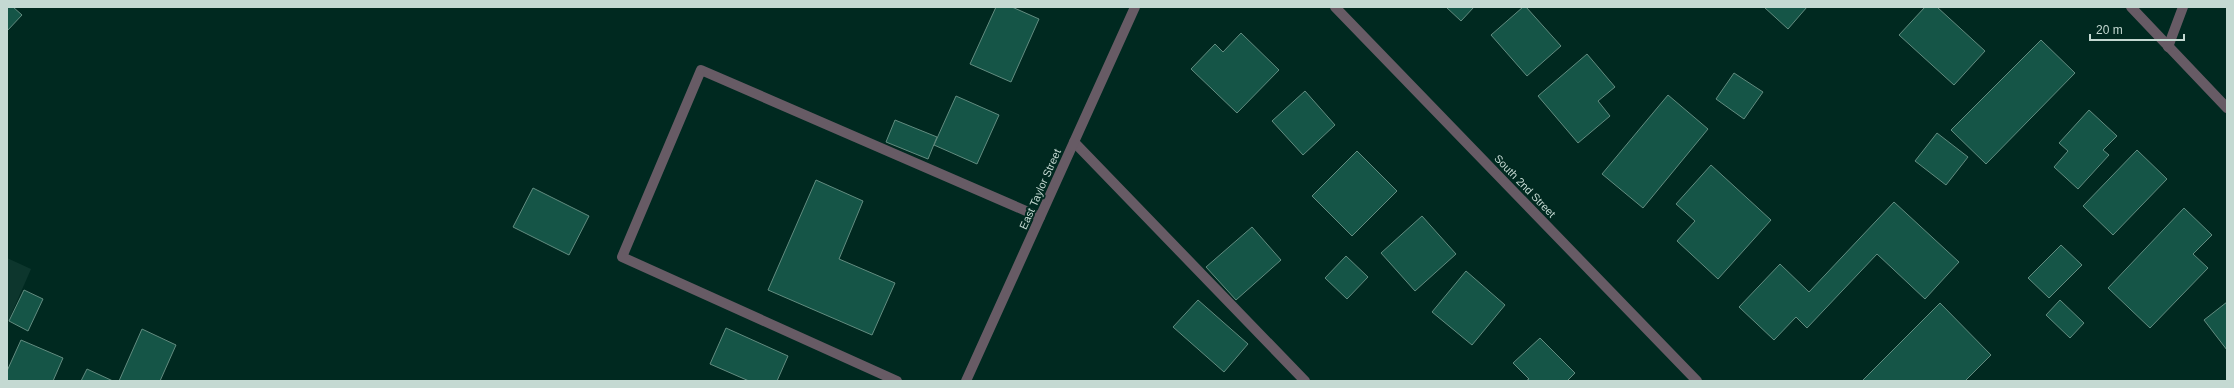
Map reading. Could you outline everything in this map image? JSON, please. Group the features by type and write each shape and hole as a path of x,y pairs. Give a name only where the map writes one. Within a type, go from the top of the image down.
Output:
{"street":[{"name":"East Taylor Street","path":"966,381 1135,7"},
{"name":"South 2nd Street","path":"1335,7 1697,381"},
{"path":"2131,7 2227,108"},
{"path":"2168,47 2183,7"},
{"path":"898,381 622,257 701,70 1040,217"},
{"path":"1074,142 1305,381"}],"shaded area":[{"path":"7,258 31,269 7,324"}],"building":[{"path":"7,7 13,7 22,15 7,31"},
{"path":"996,7 1012,7 1039,19 1011,82 970,64"},
{"path":"1446,7 1474,7 1461,21"},
{"path":"1523,7 1526,7 1561,46 1527,76 1491,35"},
{"path":"1764,7 1807,7 1788,29"},
{"path":"1925,7 1937,7 1985,51 1954,85 1899,35"},
{"path":"1241,33 1279,70 1237,113 1191,69 1215,44 1223,52"},
{"path":"2041,40 2075,73 1986,164 1951,130"},
{"path":"1587,54 1615,87 1598,101 1610,116 1578,143 1538,96"},
{"path":"1734,73 1763,92 1744,119 1716,99"},
{"path":"1305,91 1335,125 1303,155 1272,121"},
{"path":"1668,95 1708,129 1643,208 1602,174"},
{"path":"956,96 999,115 977,164 934,145"},
{"path":"2089,110 2117,136 2103,150 2109,155 2078,189 2054,167 2068,151 2059,143"},
{"path":"895,120 937,137 928,159 886,142"},
{"path":"1937,133 1968,157 1946,185 1915,161"},
{"path":"2137,150 2167,179 2113,235 2083,206"},
{"path":"1357,151 1397,191 1352,236 1312,196"},
{"path":"1711,165 1771,220 1718,279 1677,241 1695,221 1676,204"},
{"path":"816,180 863,201 839,259 895,283 872,335 768,290"},
{"path":"533,188 589,216 569,255 513,227"},
{"path":"1894,202 1959,262 1925,299 1877,254 1807,328 1796,317 1774,340 1739,307 1780,264 1809,292"},
{"path":"2184,208 2212,235 2193,254 2208,268 2150,328 2108,288"},
{"path":"1422,216 1456,254 1415,291 1381,253"},
{"path":"1252,227 1281,260 1236,300 1206,267"},
{"path":"2061,245 2082,265 2049,298 2028,278"},
{"path":"1346,256 1368,277 1347,299 1325,278"},
{"path":"1466,271 1505,305 1472,345 1432,312"},
{"path":"24,290 43,299 28,331 9,321"},
{"path":"1198,300 1248,344 1224,372 1173,327"},
{"path":"2060,300 2084,323 2070,338 2046,315"},
{"path":"2227,302 2227,350 2204,320"},
{"path":"1940,303 1991,355 1965,381 1862,381"},
{"path":"726,328 788,356 777,381 749,381 710,364"},
{"path":"142,329 176,345 160,381 119,381"},
{"path":"1540,338 1575,373 1567,381 1526,381 1529,379 1513,363"},
{"path":"21,340 63,358 53,381 7,381 7,371"},
{"path":"87,369 113,381 81,381"}]}
